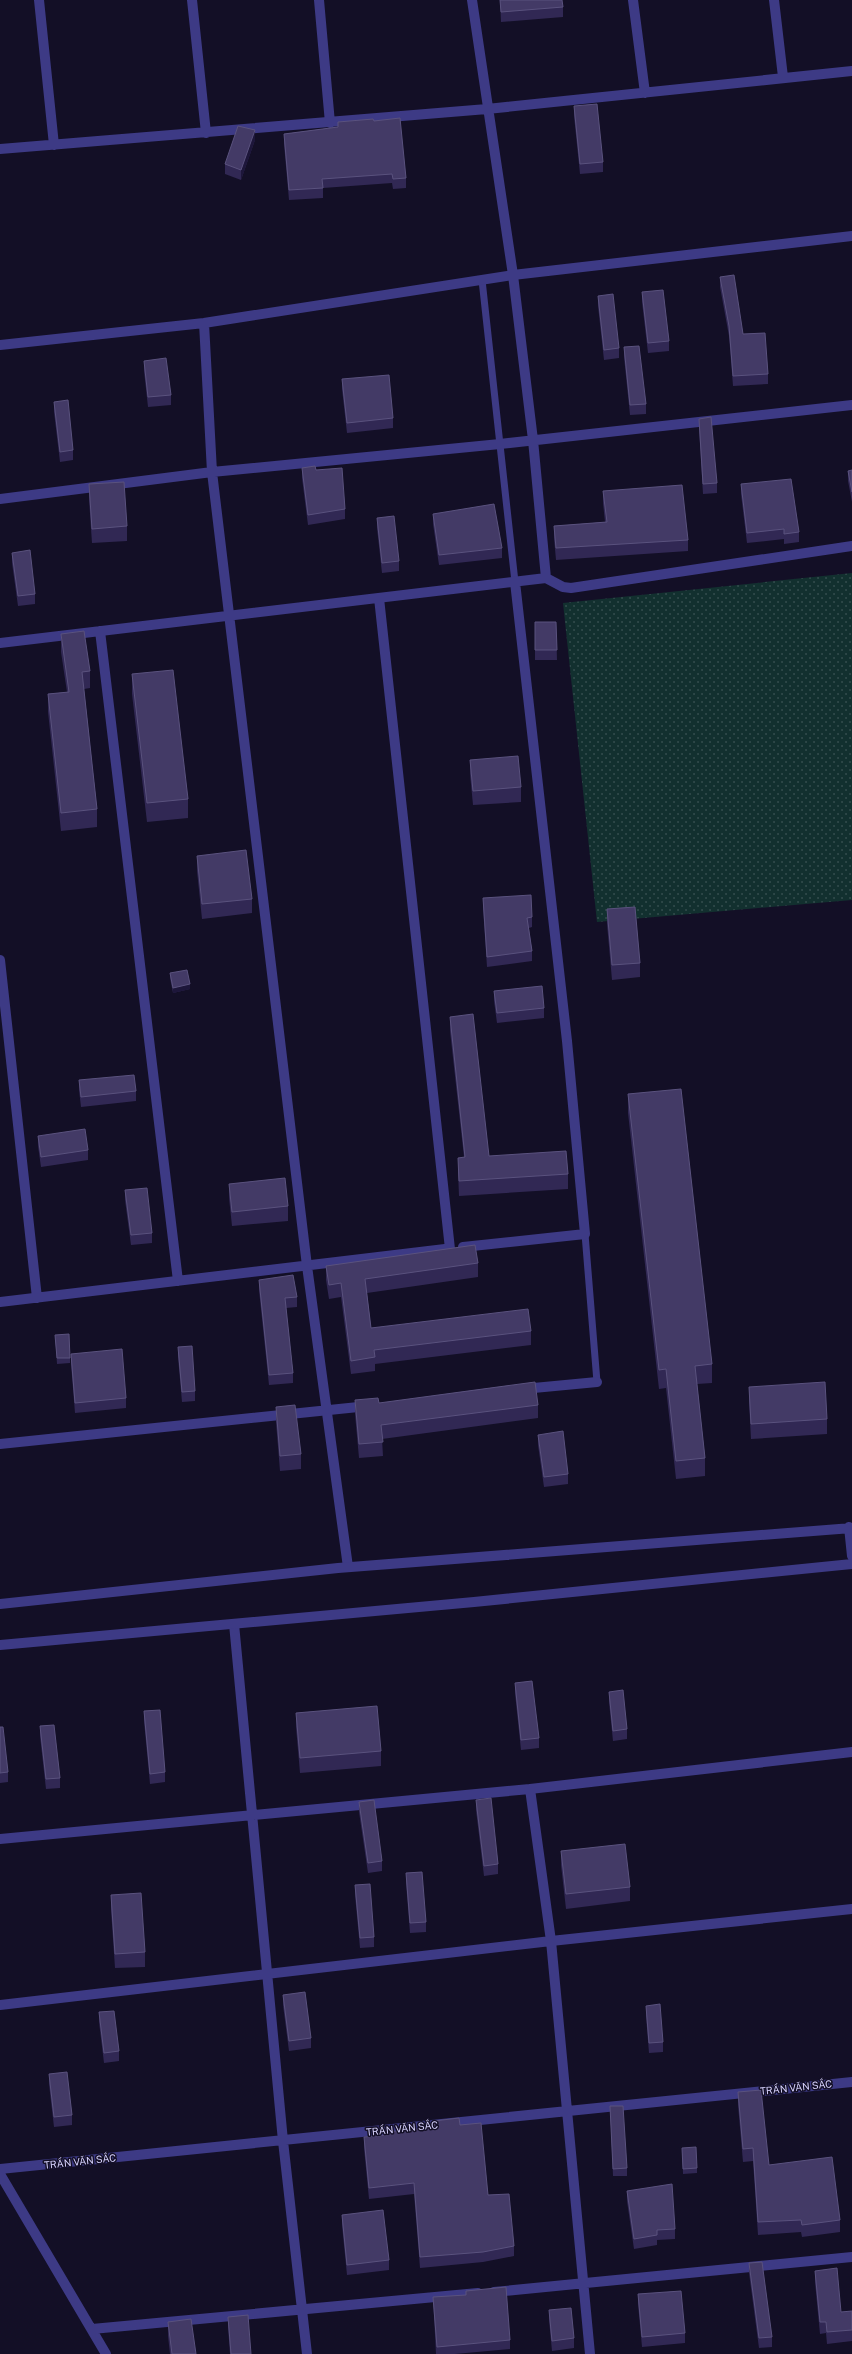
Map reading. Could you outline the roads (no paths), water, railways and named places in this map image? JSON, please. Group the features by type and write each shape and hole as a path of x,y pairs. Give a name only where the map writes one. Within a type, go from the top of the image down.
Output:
{"street":[{"path":"39,0 54,145"},
{"path":"192,0 206,133"},
{"path":"319,0 330,123"},
{"path":"472,0 487,109 513,275 533,440 546,578"},
{"path":"633,0 645,93"},
{"path":"774,0 783,77"},
{"path":"0,149 487,109 852,71"},
{"path":"0,345 204,324 513,275 852,236"},
{"path":"204,324 212,472 231,617 307,1266 348,1567"},
{"path":"0,499 212,472 500,444 852,405"},
{"path":"0,643 231,617 546,578 571,588 852,546"},
{"path":"0,1302 584,1234 567,1041 515,582"},
{"path":"379,598 450,1249"},
{"path":"100,631 178,1281"},
{"path":"0,960 37,1298"},
{"path":"510,1391 597,1382"},
{"path":"0,1444 375,1405"},
{"path":"0,1604 348,1567 850,1527 852,1556"},
{"path":"0,1645 234,1624 852,1564"},
{"path":"234,1624 251,1816 306,2354"},
{"path":"0,1839 530,1789 852,1752"},
{"path":"530,1789 551,1941 590,2354"},
{"path":"0,2005 551,1941 852,1909"},
{"name":"TRẦN VĂN SẮC","path":"0,2169 852,2082"},
{"path":"0,2174 106,2354"},
{"path":"92,2329 852,2257"}],"lane":[{"path":"482,280 515,582"},
{"path":"584,1234 597,1382"}]}
